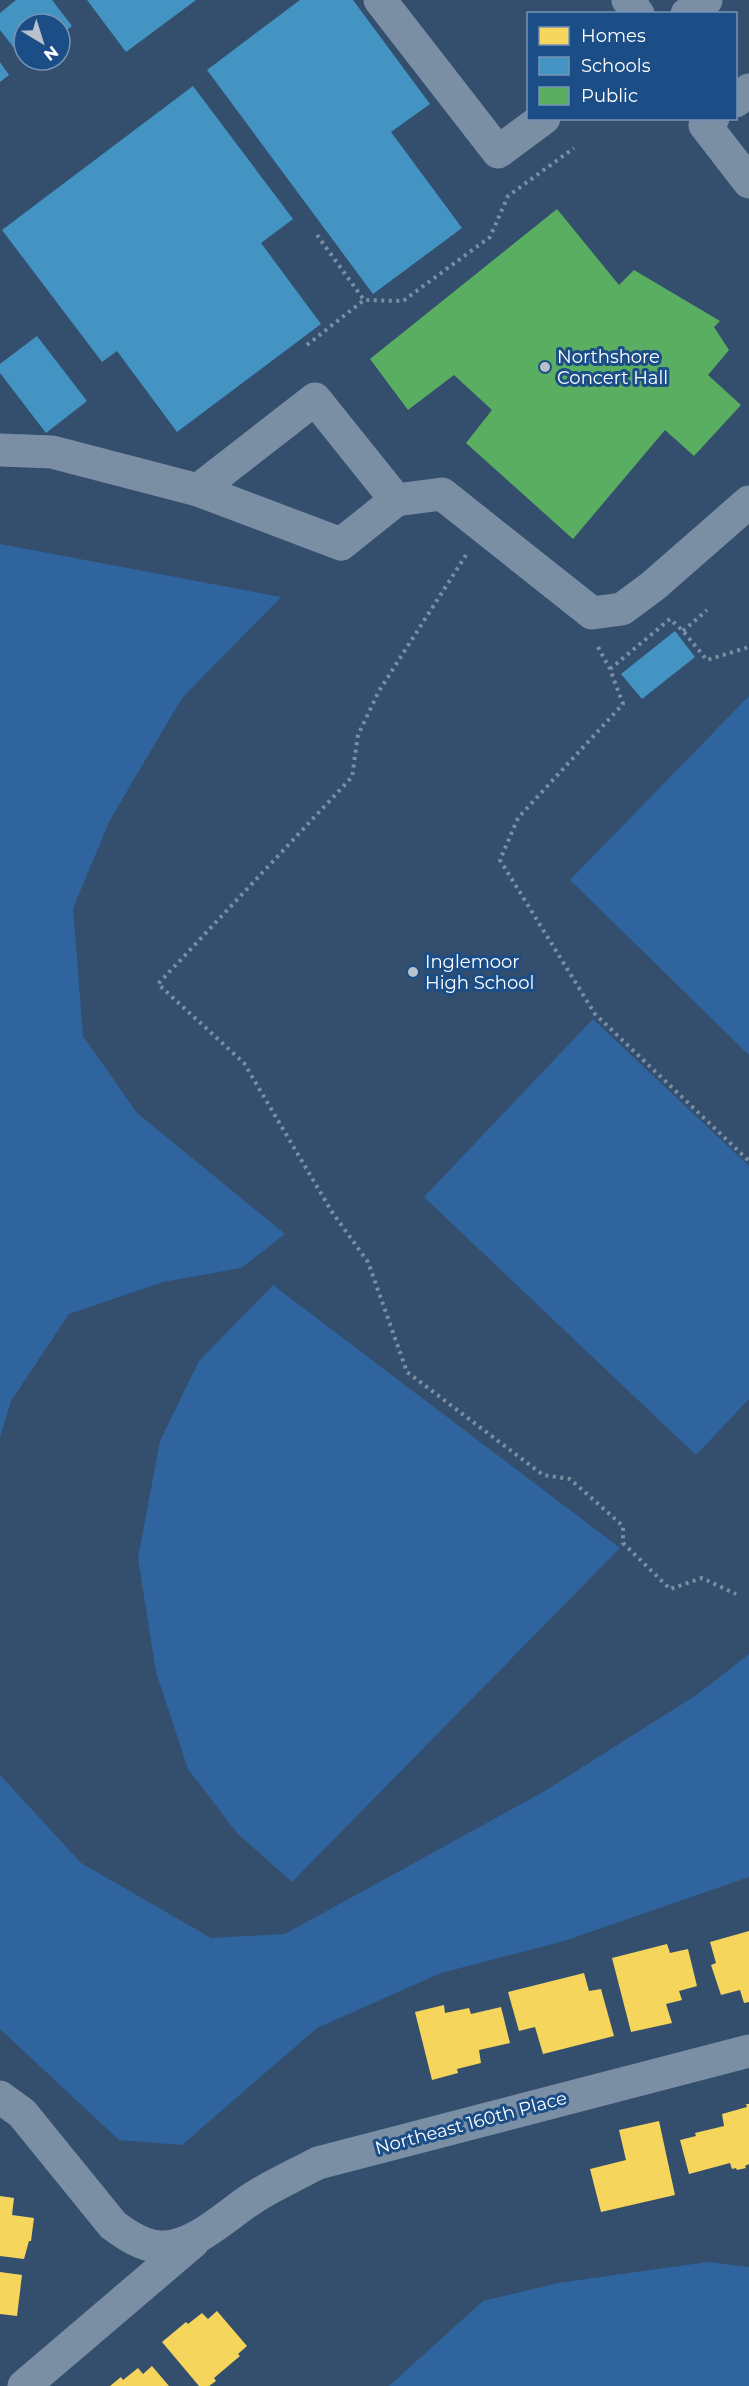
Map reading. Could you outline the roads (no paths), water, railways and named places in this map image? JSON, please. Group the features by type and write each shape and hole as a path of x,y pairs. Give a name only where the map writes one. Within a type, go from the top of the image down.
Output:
{"street":[{"path":"380,0 498,152 541,120"},
{"path":"690,12 706,0"},
{"path":"737,99 749,90"},
{"path":"706,121 749,182"},
{"path":"198,490 315,399 396,500"},
{"path":"0,450 52,452 198,490 341,544 396,500 442,494 592,613 622,609 653,586 749,502"},
{"name":"Northeast 160th Place","path":"0,2097 22,2113 113,2225 126,2235 144,2243 162,2247 187,2242 260,2193 318,2163 749,2051"},
{"name":"Northeast 160th Place","path":"24,2386 208,2229"}],"place":[{"name":"Northshore Concert Hall","path":"545,367"},
{"name":"Inglemoor High School","path":"413,972"}]}
